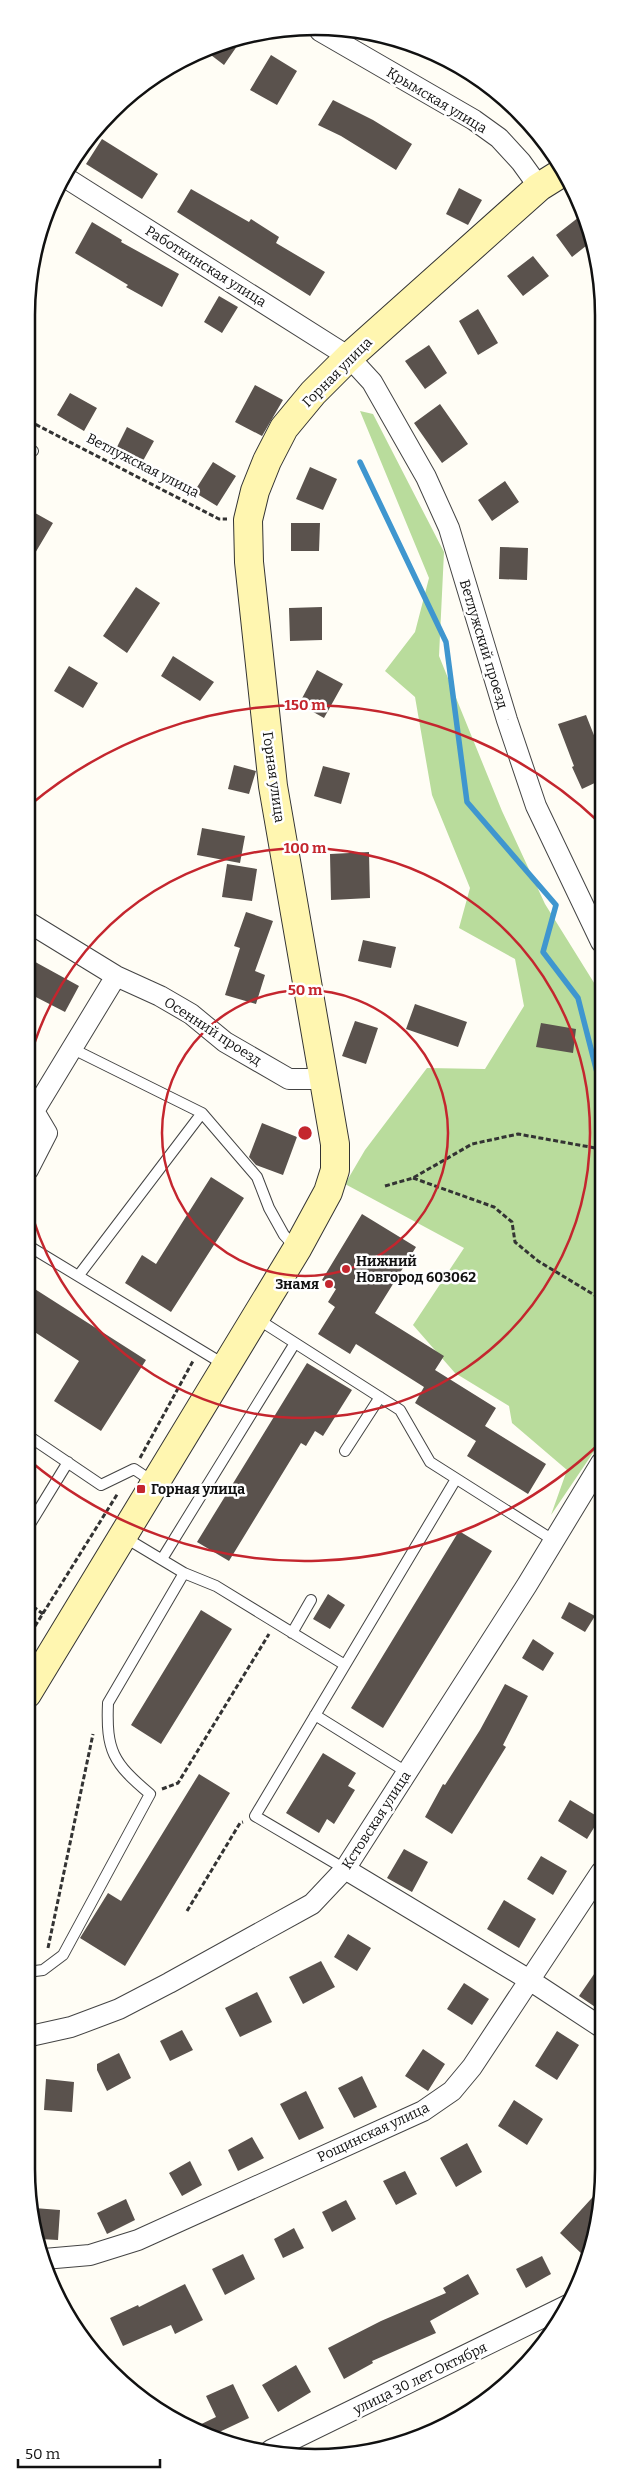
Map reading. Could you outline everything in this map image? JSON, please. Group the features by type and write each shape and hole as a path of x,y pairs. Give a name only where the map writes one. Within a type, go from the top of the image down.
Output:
{"main road":[{"name":"Горная улица","path":"35,1681 297,1249 328,1192 335,1170 335,1144 273,786 250,562 248,520 255,491 284,428 313,393 349,357 538,187 557,175"}],"street":[{"name":"Крымская улица","path":"328,36 474,120 499,138 522,162 538,187"},
{"name":"Работкинская улица","path":"70,180 349,357"},
{"name":"Ветлужский проезд","path":"349,357 372,382 426,477 449,528 507,720 536,806 595,929"},
{"name":"Осенний проезд","path":"35,926 116,976 160,996 183,1010 225,1042 289,1079 324,1079"},
{"path":"35,1103 73,1049 116,976"},
{"path":"35,1115 47,1133 35,1156"},
{"name":"Кстовская улица","path":"35,2035 70,2027 119,2009 312,1904 345,1870 527,1585 595,1473"},
{"path":"345,1870 531,1981 595,2023"},
{"name":"Рощинская улица","path":"50,2258 90,2255 138,2240 422,2111 452,2091 472,2067 531,1981 595,1881"},
{"name":"улица 30 лет Октября","path":"278,2447 550,2321"}],"lane":[{"path":"73,1049 202,1113 257,1177 273,1215 284,1235 297,1249"},
{"path":"79,1276 202,1113"},
{"path":"35,1249 226,1366"},
{"path":"255,1318 400,1410 430,1462 553,1540"},
{"path":"162,1559 295,1343"},
{"path":"345,1451 380,1397"},
{"path":"35,1440 101,1485 134,1469 156,1484"},
{"path":"35,1516 68,1462"},
{"path":"345,1870 255,1816 456,1479"},
{"path":"124,1536 184,1573 216,1586 345,1665"},
{"path":"35,1971 43,1970 63,1954 150,1794 128,1776 111,1752 107,1726 108,1703 184,1573"},
{"path":"292,1633 311,1600"},
{"path":"315,1715 408,1773"}],"path":[{"name":"Ветлужская улица","path":"35,425 219,519 248,520"},
{"path":"386,1186 413,1178 472,1144 518,1134 595,1148"},
{"path":"413,1178 494,1206 512,1222 515,1242 538,1261 595,1295"},
{"path":"35,1608 43,1614"},
{"path":"150,1794 178,1782 276,1623"},
{"path":"43,1970 94,1728"},
{"path":"187,1911 240,1823 255,1816"}],"green space":[{"path":"360,411 373,414 444,552 439,656 502,811 545,904 595,984 595,1450 551,1515 567,1470 512,1423 509,1406 455,1373 413,1325 464,1248 345,1184 365,1150 427,1068 485,1069 524,1006 515,959 459,928 470,888 432,795 415,697 385,671 415,632 429,578"}],"building":[{"path":"237,47 224,65 211,55"},
{"path":"271,55 297,71 277,105 250,90"},
{"path":"333,100 373,120 412,144 396,170 341,136 318,125"},
{"path":"102,139 158,174 142,199 86,164"},
{"path":"459,188 482,200 468,225 446,214"},
{"path":"191,189 249,222 251,219 279,237 276,243 325,272 310,296 177,212"},
{"path":"578,218 586,246 572,257 556,235"},
{"path":"92,222 122,240 121,242 179,274 162,307 126,287 128,285 75,253"},
{"path":"533,256 549,276 523,296 507,276"},
{"path":"219,296 238,307 222,333 204,322"},
{"path":"478,309 498,343 478,355 459,321"},
{"path":"429,345 447,373 425,389 405,361"},
{"path":"255,385 283,400 262,436 235,422"},
{"path":"70,393 97,408 84,431 57,415"},
{"path":"440,404 468,444 442,463 414,423"},
{"path":"127,427 154,441 139,468 113,455"},
{"path":"213,462 236,476 217,506 194,492"},
{"path":"310,467 337,479 323,510 296,499"},
{"path":"505,481 519,502 492,521 478,500"},
{"path":"35,513 53,523 35,553"},
{"path":"291,523 320,523 319,551 291,551"},
{"path":"500,547 528,548 527,580 499,579"},
{"path":"136,587 160,603 127,653 103,636"},
{"path":"322,607 322,640 290,641 289,608"},
{"path":"173,656 214,682 200,701 161,676"},
{"path":"69,666 98,683 83,708 54,691"},
{"path":"317,670 343,684 324,718 299,704"},
{"path":"586,715 595,738 595,783 582,789 572,767 574,766 558,724"},
{"path":"234,765 256,771 249,794 228,789"},
{"path":"323,766 350,773 341,804 314,796"},
{"path":"202,828 245,836 240,863 197,855"},
{"path":"369,852 370,898 331,900 330,854"},
{"path":"227,864 257,869 252,901 222,897"},
{"path":"246,912 273,921 255,971 265,975 256,1004 225,995 240,948 234,946"},
{"path":"363,940 396,947 391,968 358,961"},
{"path":"35,962 79,986 65,1012 35,997"},
{"path":"415,1004 467,1022 458,1047 406,1029"},
{"path":"355,1021 378,1028 366,1064 342,1056"},
{"path":"541,1023 576,1029 573,1053 536,1047"},
{"path":"262,1123 297,1137 283,1175 256,1165 249,1157"},
{"path":"211,1177 244,1198 171,1312 125,1283 142,1255 156,1264"},
{"path":"362,1214 416,1247 375,1313 444,1356 435,1370 496,1408 485,1426 546,1464 528,1494 467,1456 476,1441 415,1403 424,1387 356,1344 350,1354 318,1334 335,1307 328,1302 336,1289 322,1280"},
{"path":"35,1289 146,1360 101,1431 54,1401 79,1361 35,1332"},
{"path":"307,1363 352,1390 323,1436 315,1431 306,1446 301,1443 229,1561 197,1542"},
{"path":"459,1531 492,1551 383,1728 351,1708"},
{"path":"328,1594 345,1605 330,1629 313,1619"},
{"path":"569,1602 595,1616 585,1632 561,1618"},
{"path":"201,1610 232,1629 161,1744 131,1725"},
{"path":"533,1639 554,1653 543,1671 522,1658"},
{"path":"505,1684 528,1696 503,1745 506,1747 452,1834 425,1817 443,1784 445,1785 480,1730"},
{"path":"323,1753 356,1773 348,1786 355,1790 334,1824 327,1819 319,1833 286,1813"},
{"path":"199,1774 230,1793 125,1966 80,1938 108,1893 121,1901"},
{"path":"570,1800 595,1815 595,1826 587,1839 558,1821"},
{"path":"404,1849 428,1862 412,1892 387,1878"},
{"path":"541,1856 567,1871 553,1895 527,1879"},
{"path":"504,1900 536,1919 519,1948 487,1929"},
{"path":"348,1934 371,1948 357,1971 334,1957"},
{"path":"321,1961 335,1987 303,2004 289,1977"},
{"path":"595,1973 595,2007 579,1996"},
{"path":"464,1983 489,1999 472,2025 447,2009"},
{"path":"257,1992 272,2022 240,2037 225,2008"},
{"path":"182,2030 193,2050 170,2061 160,2041"},
{"path":"557,2031 579,2045 557,2080 535,2066"},
{"path":"423,2049 445,2064 428,2091 405,2076"},
{"path":"119,2053 131,2078 107,2091 97,2070 97,2064"},
{"path":"362,2076 377,2107 354,2118 338,2088"},
{"path":"46,2079 74,2082 72,2112 44,2110"},
{"path":"306,2091 324,2128 299,2140 280,2104"},
{"path":"514,2100 543,2119 527,2145 498,2126"},
{"path":"252,2137 264,2158 238,2171 228,2150"},
{"path":"467,2143 482,2172 456,2187 440,2158"},
{"path":"190,2161 202,2185 182,2196 169,2173"},
{"path":"405,2171 417,2194 396,2205 383,2181"},
{"path":"594,2196 590,2224 581,2254 560,2233"},
{"path":"126,2199 135,2220 107,2234 97,2213"},
{"path":"346,2200 356,2219 332,2232 322,2212"},
{"path":"37,2208 60,2210 58,2240 44,2239"},
{"path":"294,2228 304,2248 283,2258 274,2239"},
{"path":"243,2254 255,2279 225,2295 212,2269"},
{"path":"542,2256 551,2274 526,2288 516,2269"},
{"path":"468,2274 479,2294 430,2321 436,2333 372,2361 373,2363 344,2379 328,2348 381,2321 446,2293 443,2288"},
{"path":"185,2284 203,2320 175,2334 171,2325 123,2346 110,2318 138,2305 139,2307"},
{"path":"296,2365 311,2392 278,2412 262,2385"},
{"path":"233,2384 249,2418 219,2432 200,2424 216,2417 206,2396"}],"waterway":[{"path":"360,462 446,642 467,802 556,905 543,952 578,998 595,1065"}],"place":[{"name":"Нижний Новгород 603062","path":"346,1269"},
{"name":"Знамя","path":"329,1284"},
{"name":"Горная улица","path":"141,1489"}]}
